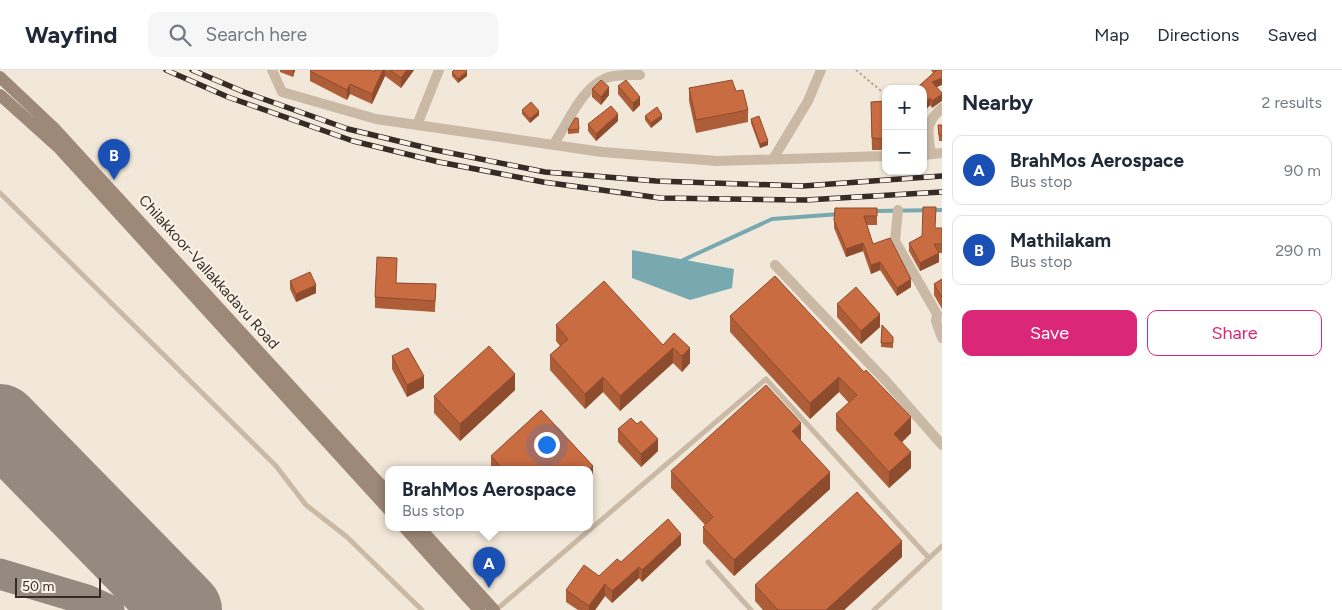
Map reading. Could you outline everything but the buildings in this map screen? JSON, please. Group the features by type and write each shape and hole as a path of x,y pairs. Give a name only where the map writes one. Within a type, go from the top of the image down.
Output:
{"main road":[{"name":"Chilakkoor-Vallakkadavu Road","path":"0,77 54,128 385,490"},
{"path":"0,95 58,147 89,180 385,506"},
{"path":"408,531 479,610"},
{"path":"422,531 495,610"}],"street":[{"path":"272,70 282,92 376,119 602,152 717,161 882,156"},
{"path":"417,125 438,70 432,70"},
{"path":"773,159 808,101 821,70"},
{"path":"553,144 569,116 589,91 605,78 640,75"},
{"path":"942,108 929,122 927,155 942,154"},
{"path":"898,210 895,241 937,314 936,321 942,338"},
{"path":"775,265 886,381 942,445"}],"lane":[{"path":"0,193 276,466 306,505 347,537 422,610"},
{"path":"593,527 766,380 929,558"},
{"path":"495,610 588,531"},
{"path":"874,610 942,546"},
{"path":"708,562 751,610"}],"path":[{"path":"856,70 882,92"}],"water":[{"path":"632,250 734,269 732,288 690,300 632,278"}],"waterway":[{"path":"874,211 942,210"},
{"path":"681,261 772,219 840,214"}],"taxiway":[{"path":"0,574 87,600 109,610"}],"runway":[{"path":"0,423 183,610"}],"railway":[{"path":"166,70 228,97 353,141 439,162 543,182 660,198 806,200 942,192"},
{"path":"192,70 244,92 348,129 431,149 545,172 656,181 803,186 942,176"}],"place":[{"name":"Mathilakam","path":"114,180"},
{"name":"BrahMos Aerospace","path":"489,588"}]}
